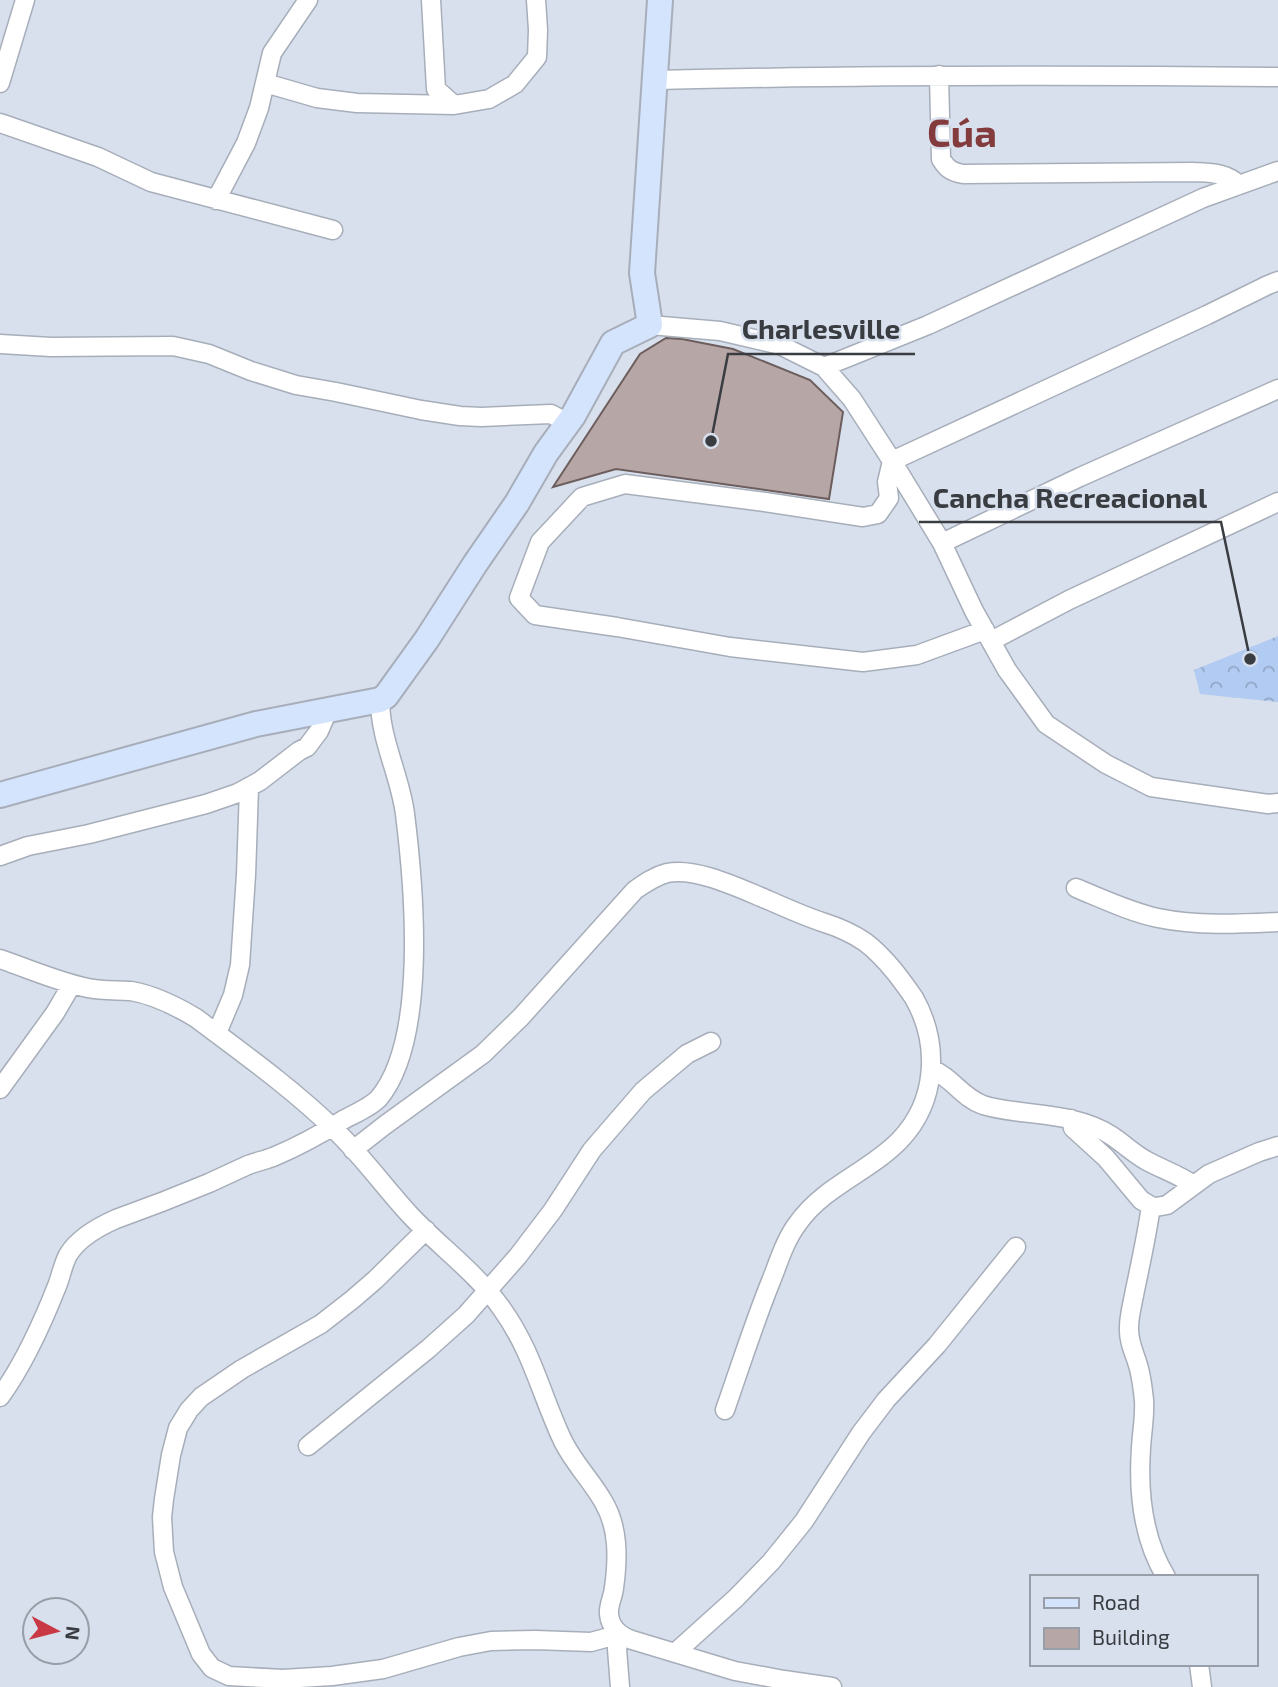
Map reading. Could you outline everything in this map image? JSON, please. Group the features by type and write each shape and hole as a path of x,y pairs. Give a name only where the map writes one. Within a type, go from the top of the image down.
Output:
{"street":[{"path":"0,83 24,0"},
{"path":"431,0 436,89 454,105"},
{"path":"265,83 317,98 357,103 454,105 489,99 515,84 537,57 536,0"},
{"path":"650,326 642,272 660,0"},
{"path":"216,200 246,144 259,108 272,53 306,1"},
{"path":"655,80 939,75 1278,76"},
{"path":"939,75 941,159 945,167 953,172 1193,172 1220,174 1231,177 1239,184"},
{"path":"0,123 98,157 151,182 333,230"},
{"path":"824,367 928,325 1203,198 1278,171"},
{"path":"892,461 1278,281"},
{"path":"0,796 256,724 380,700 386,696 427,639 517,503 546,453 573,416 613,343 650,326 720,331 780,345 824,367 852,399 892,461 942,543 1007,670 1046,724 1106,764 1151,787 1268,804 1278,803"},
{"path":"0,344 73,347 173,346 209,354 296,385 421,410 481,417 551,414 568,423"},
{"path":"942,543 1080,477 1278,389"},
{"path":"892,461 887,482 889,498 878,514 863,517 625,484 582,497 540,541 519,598 535,615 617,626 730,647 863,662 918,655 988,635 1278,502"},
{"path":"0,1397 6,1378 47,1309 68,1255 86,1237 105,1224 274,1156 332,1127 378,1099 393,1074 406,1034 412,994 412,897 404,810 384,737 380,700"},
{"path":"0,856 29,846 89,834 206,804 248,788 307,747 319,731 328,710"},
{"path":"217,1033 233,995 240,965 248,839 248,788"},
{"path":"353,1150 483,1054 521,1017 635,890 651,879 668,873 693,873 837,927 865,942 886,961 914,999 927,1029 931,1069 928,1091 918,1115 901,1139 877,1160 823,1196 805,1214 792,1233 763,1300 725,1410"},
{"path":"1076,888 1132,911 1158,918 1198,923 1278,922"},
{"path":"0,958 72,984 109,991 131,991 164,1000 181,1008 292,1092 332,1127 410,1215 489,1291 528,1352 563,1441 609,1512 615,1536 617,1563 608,1611 611,1623 620,1634 734,1671 832,1687"},
{"path":"0,1089 55,1013 72,984"},
{"path":"308,1446 429,1349 466,1315 518,1256 553,1210 592,1150 643,1091 687,1054 710,1042"},
{"path":"931,1069 939,1072 968,1098 982,1104 1071,1119 1105,1131 1133,1153 1194,1185"},
{"path":"1071,1119 1073,1128 1107,1158 1142,1200 1151,1206 1167,1205 1209,1174 1278,1146"},
{"path":"1151,1206 1129,1332 1140,1373 1144,1409 1141,1462 1144,1516 1150,1543 1165,1575"},
{"path":"426,1230 376,1280 321,1324 242,1369 201,1397 178,1428 164,1499 162,1534 167,1569 201,1654 212,1668 229,1676 283,1679 332,1676 363,1679 458,1647 491,1641 513,1639 591,1642 620,1634"},
{"path":"676,1652 737,1598 771,1562 804,1521 861,1433 1016,1247"},
{"path":"620,1634 617,1649 620,1687"},
{"path":"1199,1666 1202,1687"}],"green space":[{"path":"1278,636 1278,702 1200,694 1194,670"}],"building":[{"path":"666,338 733,349 810,380 843,412 829,499 616,469 553,487 640,354"}],"place":[{"name":"Charlesville","path":"711,441"},
{"name":"Cancha Recreacional","path":"1250,659"}],"district":[{"name":"Cúa","path":"962,131"}]}
